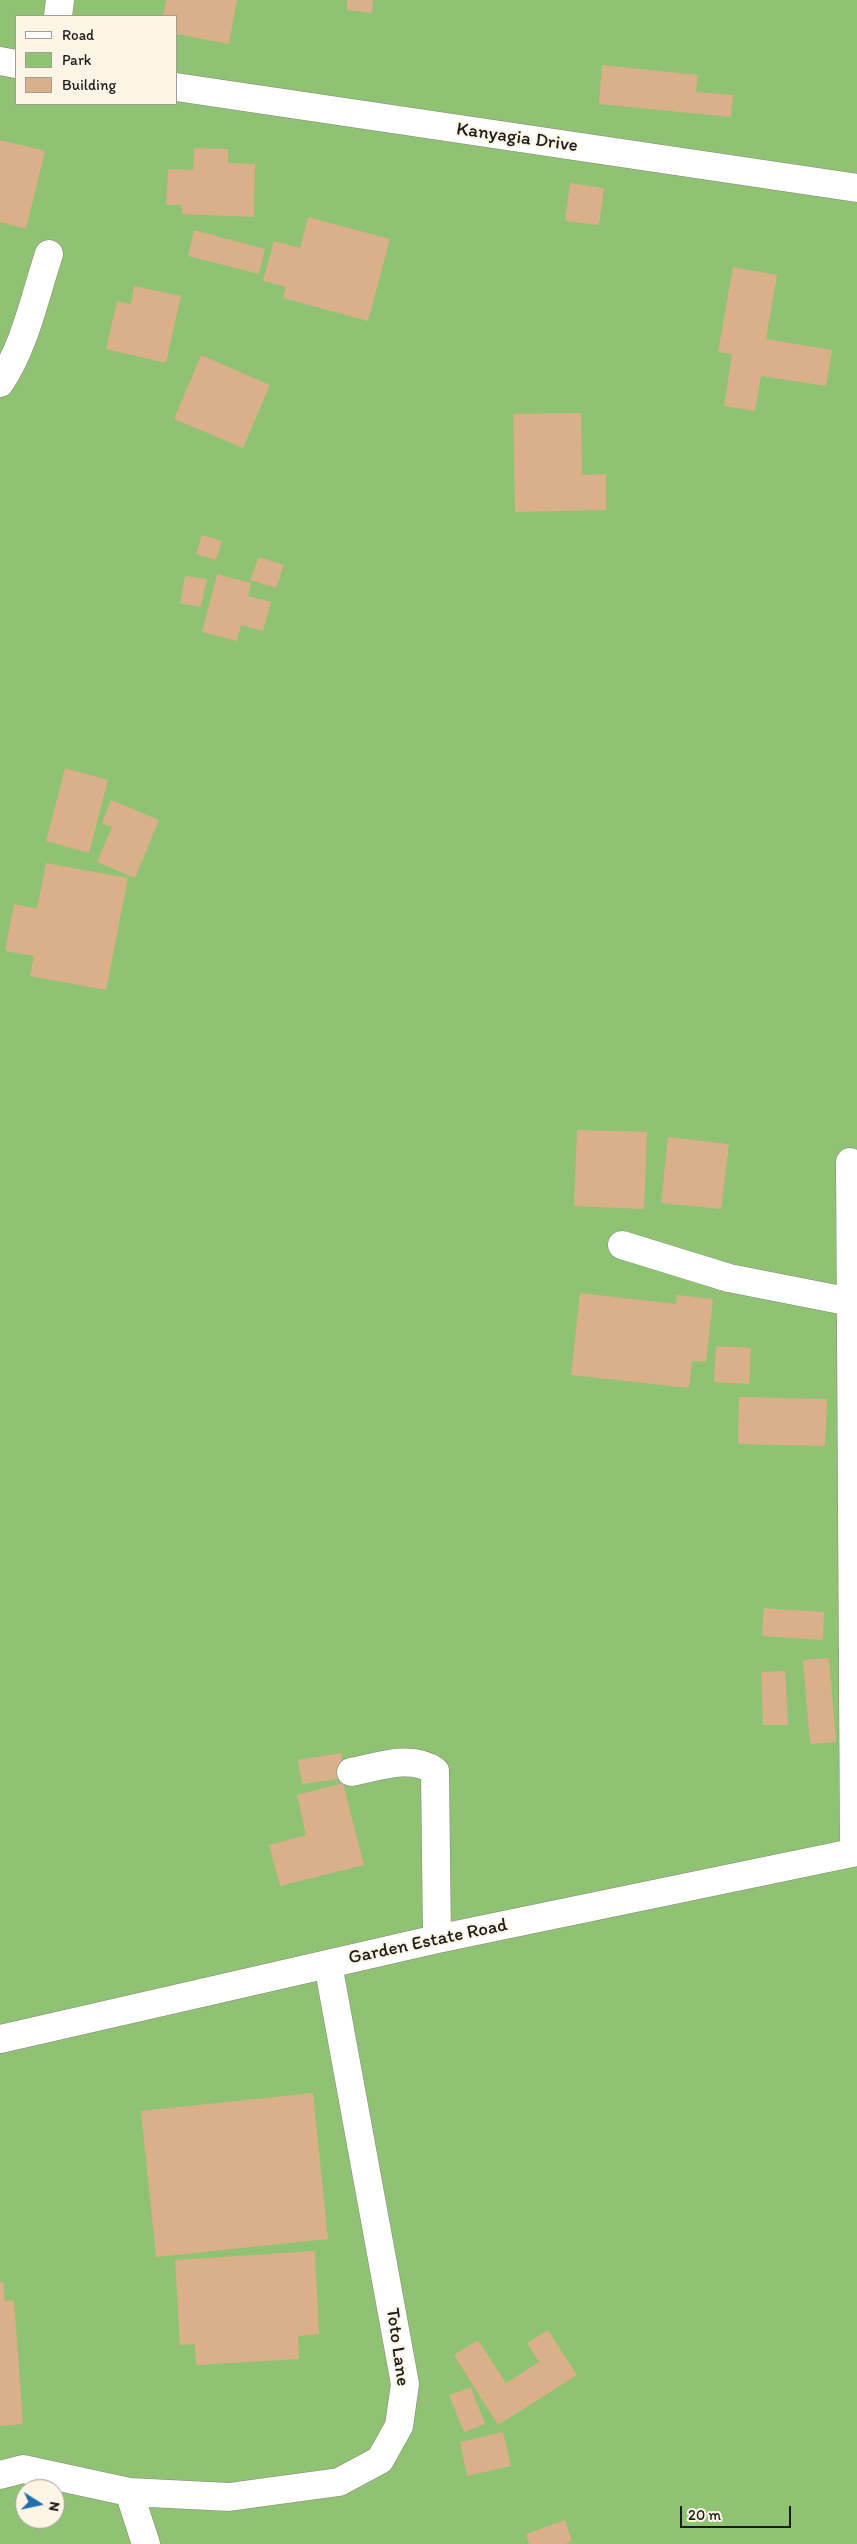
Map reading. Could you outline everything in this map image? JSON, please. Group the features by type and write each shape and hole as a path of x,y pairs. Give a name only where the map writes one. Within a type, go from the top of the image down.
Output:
{"street":[{"path":"58,15 60,0"},
{"path":"0,61 15,64"},
{"name":"Kanyagia Drive","path":"178,87 857,188"},
{"path":"0,383 20,343 49,254"},
{"path":"850,1162 856,1852"},
{"path":"622,1245 729,1278 851,1302"},
{"path":"350,1772 412,1762 425,1764 435,1771 436,1939"},
{"name":"Garden Estate Road","path":"0,2039 436,1939 856,1852"},
{"name":"Toto Lane","path":"0,2474 23,2469 129,2492 230,2497 339,2482 380,2460 398,2426 405,2384 328,1964"},
{"path":"129,2492 146,2544"}],"green space":[{"path":"0,0 857,0 857,2544 0,2544"}],"building":[{"path":"166,0 237,0 229,44 178,34 178,15 163,15"},
{"path":"347,0 373,0 372,13 347,10"},
{"path":"602,65 698,75 696,92 733,95 731,117 599,104"},
{"path":"0,140 45,151 26,229 0,222"},
{"path":"194,148 228,149 228,163 255,164 254,217 182,214 182,205 166,205 168,169 193,170"},
{"path":"570,183 604,188 599,225 565,221"},
{"path":"308,217 390,239 368,321 283,298 286,287 263,281 274,241 300,248"},
{"path":"194,230 265,249 259,274 188,256"},
{"path":"733,267 777,275 766,339 832,350 826,386 761,376 755,411 724,406 732,354 718,352"},
{"path":"134,286 181,296 166,363 106,349 117,301 131,304"},
{"path":"201,355 270,385 243,448 174,419"},
{"path":"581,413 582,475 606,474 606,510 515,512 513,414"},
{"path":"202,535 222,541 216,560 196,554"},
{"path":"259,557 284,565 276,588 250,580"},
{"path":"217,574 251,583 248,596 271,602 263,631 241,625 237,641 202,632"},
{"path":"185,576 207,579 201,607 180,603"},
{"path":"65,768 108,780 89,853 46,841"},
{"path":"111,800 159,820 135,878 97,862 112,827 102,823"},
{"path":"46,863 128,878 106,990 30,976 34,956 5,951 14,904 37,909"},
{"path":"577,1130 647,1132 644,1209 574,1206"},
{"path":"668,1137 729,1144 721,1209 661,1203"},
{"path":"580,1293 676,1304 677,1295 713,1299 706,1362 692,1361 689,1388 571,1375"},
{"path":"716,1346 751,1348 749,1384 714,1382"},
{"path":"739,1397 827,1399 825,1446 738,1444"},
{"path":"764,1608 824,1612 823,1640 762,1636"},
{"path":"829,1658 836,1742 810,1744 803,1660"},
{"path":"785,1671 788,1725 763,1725 761,1672"},
{"path":"341,1753 345,1778 302,1784 298,1760"},
{"path":"343,1783 364,1865 280,1886 269,1845 306,1835 297,1795"},
{"path":"313,2093 328,2239 156,2257 141,2111"},
{"path":"315,2251 319,2334 298,2336 299,2359 196,2365 195,2344 180,2345 175,2260"},
{"path":"0,2282 3,2282 5,2301 14,2300 23,2424 0,2426"},
{"path":"548,2330 577,2375 498,2425 454,2355 478,2340 506,2383 539,2362 527,2343"},
{"path":"471,2387 485,2424 464,2432 449,2395"},
{"path":"503,2432 511,2466 467,2476 460,2442"},
{"path":"565,2520 572,2541 565,2544 529,2544 526,2534"}]}
